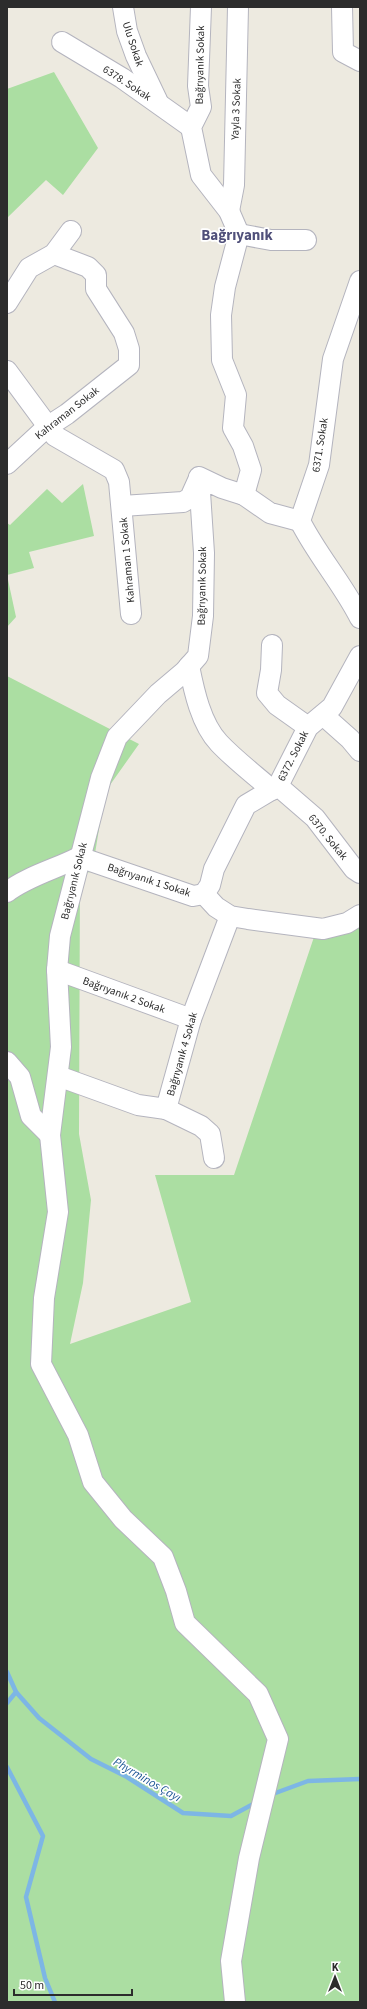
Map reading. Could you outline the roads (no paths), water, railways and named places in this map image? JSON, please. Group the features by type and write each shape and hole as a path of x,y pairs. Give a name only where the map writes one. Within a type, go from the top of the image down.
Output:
{"street":[{"name":"Ulu Sokak","path":"123,7 127,31 146,79 157,97 156,102"},
{"name":"Bağrıyanık Sokak","path":"191,127 201,107 198,86 201,7"},
{"name":"Yayla 3 Sokak","path":"229,211 234,185 238,7"},
{"path":"342,7 343,52 360,61"},
{"name":"6378. Sokak","path":"62,42 156,102 191,127"},
{"path":"191,127 202,175 229,211 239,234 225,287 221,315 222,360 236,395 233,428 243,446 251,470 244,495"},
{"path":"7,303 29,268 54,254 72,232"},
{"path":"239,234 271,240 306,240"},
{"name":"Kahraman Sokak","path":"7,464 47,427 67,414 129,365 129,349 124,333 96,289 96,275 88,267 54,254"},
{"name":"6371. Sokak","path":"300,521 318,465 333,359 360,281"},
{"name":"Kahraman 1 Sokak","path":"8,376 55,436 114,470 120,482 131,614"},
{"name":"Bağrıyanık Sokak","path":"199,476 204,553 203,616 198,656 158,694 117,737 101,778 79,857 60,936 57,970 62,1047 50,1135 58,1212 44,1298 41,1364 78,1435 93,1482 123,1519 163,1557 176,1591 185,1624 258,1694 278,1738 249,1858 231,1960 235,2002"},
{"path":"122,506 183,502 190,498 199,476 222,488 244,495 270,514 300,521 312,544 347,593 360,618"},
{"path":"272,645 271,670 267,693 277,705 315,721 350,739 360,751"},
{"name":"6372. Sokak","path":"204,894 210,885 214,869 246,805 275,788 315,721 332,707 360,656"},
{"name":"6370. Sokak","path":"189,666 202,715 218,743 315,818 354,869 360,873"},
{"path":"7,892 24,881 57,869 79,857"},
{"name":"Bağrıyanık 1 Sokak","path":"79,857 193,896 204,894 216,907 230,916 323,929 347,923 360,915"},
{"name":"Bağrıyanık 4 Sokak","path":"58,1076 138,1105 166,1109 191,1019 230,916"},
{"name":"Bağrıyanık 2 Sokak","path":"57,970 191,1019"},
{"path":"7,1062 20,1077 31,1116 50,1135"},
{"path":"166,1109 201,1126 210,1134 214,1158"}],"waterway":[{"name":"Phyrminos Çayı","path":"7,1672 16,1692 7,1703"},
{"name":"Phyrminos Çayı","path":"16,1692 39,1718 91,1759 127,1777 183,1813 231,1816 257,1802"},
{"name":"Phyrminos Çayı","path":"7,1767 43,1836 26,1897 45,1978 55,2002"},
{"name":"Phyrminos Çayı","path":"270,1795 308,1781 360,1779"}],"district":[{"name":"Bağrıyanık","path":"237,235"}]}
